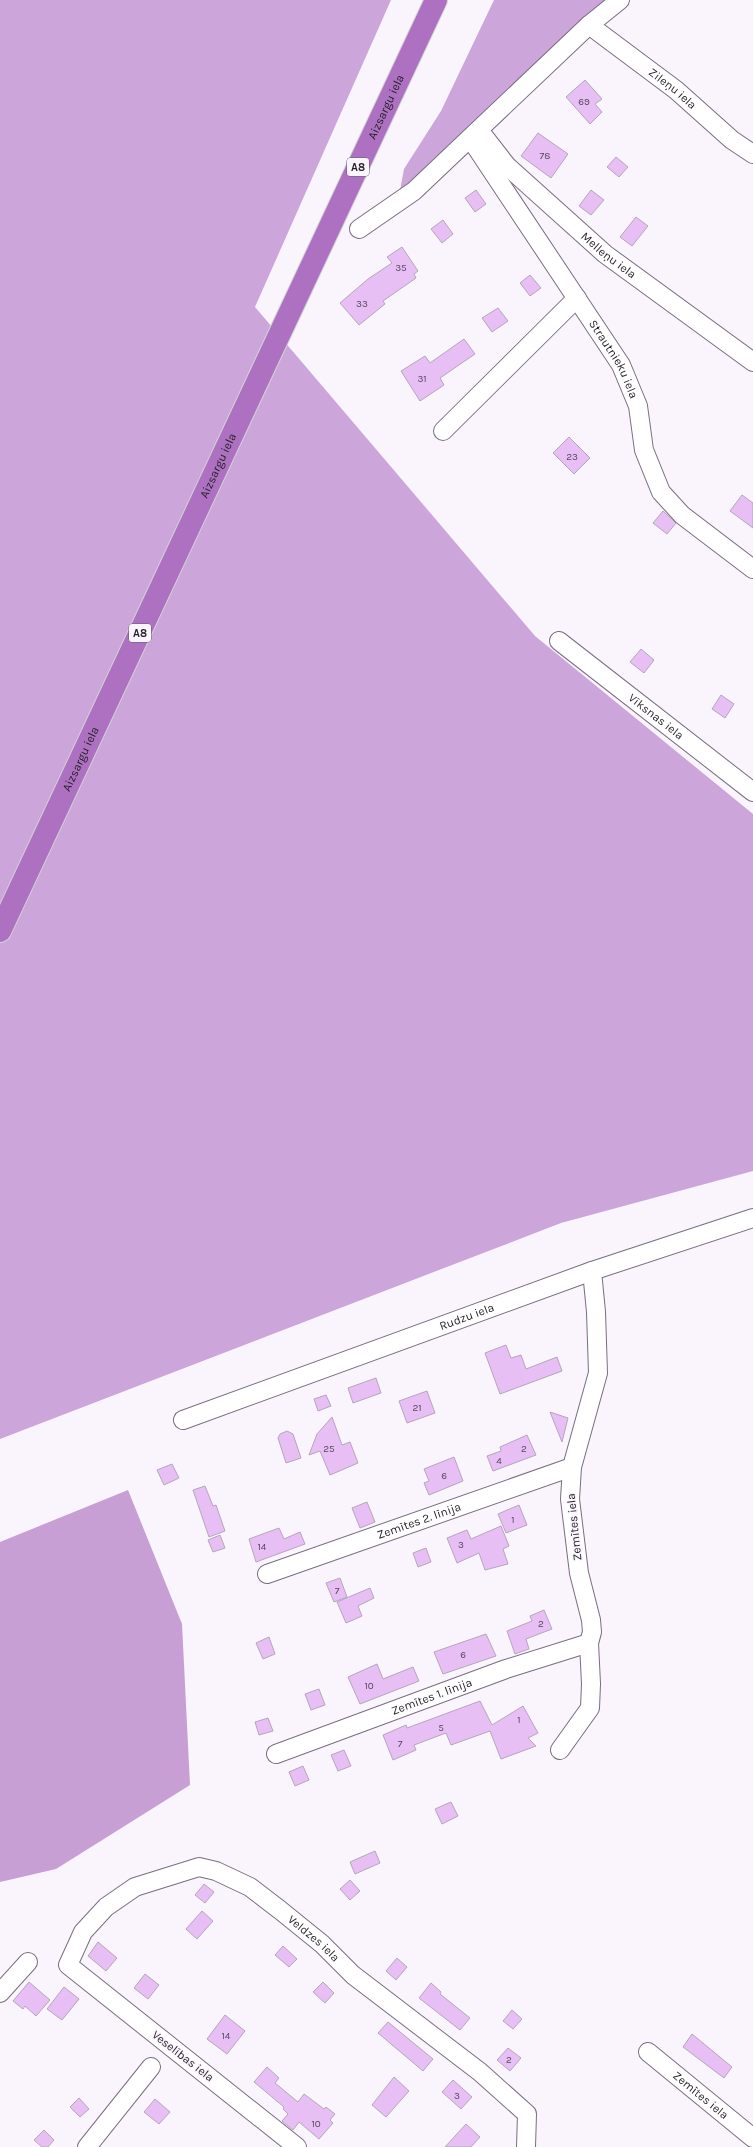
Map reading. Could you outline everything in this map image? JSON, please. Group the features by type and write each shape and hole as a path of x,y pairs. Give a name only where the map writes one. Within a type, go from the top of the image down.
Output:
{"highway":[{"name":"Aizsargu iela","path":"0,931 436,0"}],"street":[{"path":"359,229 414,191 589,25 620,0"},
{"name":"Zileņu iela","path":"589,25 676,90 732,140 753,154"},
{"name":"Strautnieku iela","path":"475,134 577,298 621,365 638,406 644,450 662,492 682,515 753,569"},
{"name":"Melleņu iela","path":"475,134 507,166 605,254 753,362"},
{"path":"443,431 577,298"},
{"name":"Vīksnas iela","path":"559,640 753,792"},
{"name":"Rudzu iela","path":"183,1420 592,1271 753,1218"},
{"name":"Zemītes iela","path":"560,1750 590,1708 591,1684 589,1643 592,1632 591,1620 579,1573 572,1529 570,1499 572,1467 598,1372 596,1312 592,1271"},
{"name":"Zemītes 2. līnija","path":"267,1574 572,1467"},
{"name":"Zemītes 1. līnija","path":"276,1754 506,1669 589,1643"},
{"name":"Veldzes iela","path":"68,1965 83,1932 106,1907 135,1887 199,1867 216,1871 250,1888 280,1910 322,1944 353,1975 412,2018 486,2078 527,2114 526,2147"},
{"path":"0,1993 28,1962"},
{"name":"Veselības iela","path":"68,1965 297,2147"},
{"name":"Zemītes iela","path":"648,2052 753,2138"},
{"path":"87,2147 151,2067"}],"shaded area":[{"path":"0,0 391,0 255,307 535,636 753,814 753,1171 561,1223 0,1439"},
{"path":"494,0 609,0 399,196 404,169 441,111"},
{"path":"128,1490 182,1624 190,1785 56,1869 0,1882 0,1542"}],"building":[{"path":"585,80 602,99 595,104 602,112 590,124 566,97"},
{"path":"538,133 568,154 551,178 521,156"},
{"path":"616,157 628,167 619,177 607,167"},
{"path":"476,190 486,204 475,212 465,198"},
{"path":"591,190 604,200 591,215 579,206"},
{"path":"636,217 648,226 632,246 620,237"},
{"path":"443,220 453,234 442,243 431,229"},
{"path":"402,247 418,271 414,274 416,278 383,301 385,304 359,325 340,303 368,279 392,263 387,257"},
{"path":"530,275 541,288 530,296 520,283"},
{"path":"498,308 508,321 492,332 482,318"},
{"path":"464,339 475,354 440,378 444,385 420,401 401,371 425,356 430,363"},
{"path":"569,437 590,458 574,474 553,453"},
{"path":"742,495 753,503 753,528 730,511"},
{"path":"663,511 676,523 667,534 653,523"},
{"path":"641,649 654,660 644,673 630,662"},
{"path":"721,695 734,704 725,718 712,709"},
{"path":"506,1345 511,1358 521,1355 526,1369 557,1357 562,1371 500,1394 485,1353"},
{"path":"376,1378 381,1393 353,1403 348,1388"},
{"path":"427,1391 435,1413 407,1423 399,1401"},
{"path":"326,1395 331,1406 318,1411 314,1399"},
{"path":"550,1412 568,1418 562,1442"},
{"path":"332,1417 342,1445 350,1442 358,1463 330,1475 320,1451 309,1455 317,1434"},
{"path":"287,1431 293,1434 301,1458 286,1463 278,1438 280,1434"},
{"path":"527,1435 536,1455 493,1471 487,1456 501,1451 500,1447"},
{"path":"454,1457 463,1481 429,1495 424,1483 429,1481 424,1469"},
{"path":"172,1464 179,1478 164,1485 157,1470"},
{"path":"205,1486 213,1506 216,1505 225,1531 209,1537 193,1490"},
{"path":"367,1502 375,1522 360,1528 352,1508"},
{"path":"519,1505 527,1525 506,1533 498,1514"},
{"path":"501,1526 509,1546 503,1549 508,1564 485,1570 479,1553 457,1563 447,1538 467,1530 471,1539"},
{"path":"279,1528 284,1539 300,1532 305,1544 256,1562 249,1539"},
{"path":"220,1535 225,1548 213,1552 208,1540"},
{"path":"426,1548 431,1562 418,1567 413,1553"},
{"path":"340,1578 347,1597 334,1602 326,1583"},
{"path":"370,1588 374,1598 358,1606 362,1616 346,1623 337,1602"},
{"path":"544,1610 552,1629 526,1639 529,1649 515,1654 507,1631 532,1621 530,1616"},
{"path":"486,1634 496,1656 443,1674 434,1652"},
{"path":"269,1637 275,1654 263,1659 256,1643"},
{"path":"377,1664 383,1679 413,1667 419,1681 360,1704 348,1677"},
{"path":"319,1689 325,1705 311,1710 305,1694"},
{"path":"480,1701 492,1725 523,1706 538,1733 528,1738 536,1746 501,1759 490,1731 451,1745 446,1733 414,1745 416,1750 393,1760 383,1735 406,1725 407,1728"},
{"path":"268,1718 273,1731 259,1735 255,1722"},
{"path":"344,1750 351,1766 338,1771 331,1755"},
{"path":"303,1766 309,1780 295,1786 289,1772"},
{"path":"451,1802 458,1816 442,1824 435,1809"},
{"path":"375,1851 380,1863 355,1874 350,1862"},
{"path":"350,1880 360,1891 350,1900 340,1889"},
{"path":"204,1884 214,1892 205,1903 195,1895"},
{"path":"202,1911 213,1921 197,1939 186,1929"},
{"path":"98,1942 117,1958 106,1971 88,1956"},
{"path":"283,1946 297,1959 289,1967 275,1955"},
{"path":"397,1958 407,1967 396,1980 386,1971"},
{"path":"145,1974 159,1985 148,1999 134,1988"},
{"path":"29,1982 50,2000 36,2016 25,2006 23,2009 13,2001"},
{"path":"323,1982 334,1993 325,2003 313,1992"},
{"path":"431,1983 441,1992 440,1994 470,2018 460,2030 419,1998"},
{"path":"64,1987 79,1999 62,2020 47,2009"},
{"path":"512,2010 522,2019 513,2029 503,2021"},
{"path":"225,2015 245,2031 227,2054 207,2039"},
{"path":"388,2022 433,2059 423,2071 378,2033"},
{"path":"692,2034 732,2067 724,2078 683,2047"},
{"path":"508,2048 521,2058 510,2071 497,2060"},
{"path":"267,2067 279,2078 275,2083 298,2102 304,2094 324,2109 326,2107 335,2114 330,2120 333,2123 319,2139 299,2122 293,2130 282,2121 288,2114 283,2109 284,2107 254,2082"},
{"path":"394,2077 409,2091 386,2117 372,2105"},
{"path":"453,2080 472,2097 461,2109 442,2092"},
{"path":"79,2098 89,2109 80,2117 70,2107"},
{"path":"155,2099 170,2112 159,2124 144,2112"},
{"path":"466,2124 480,2137 471,2147 445,2147"},
{"path":"44,2130 54,2140 48,2147 42,2147 34,2140"}]}
